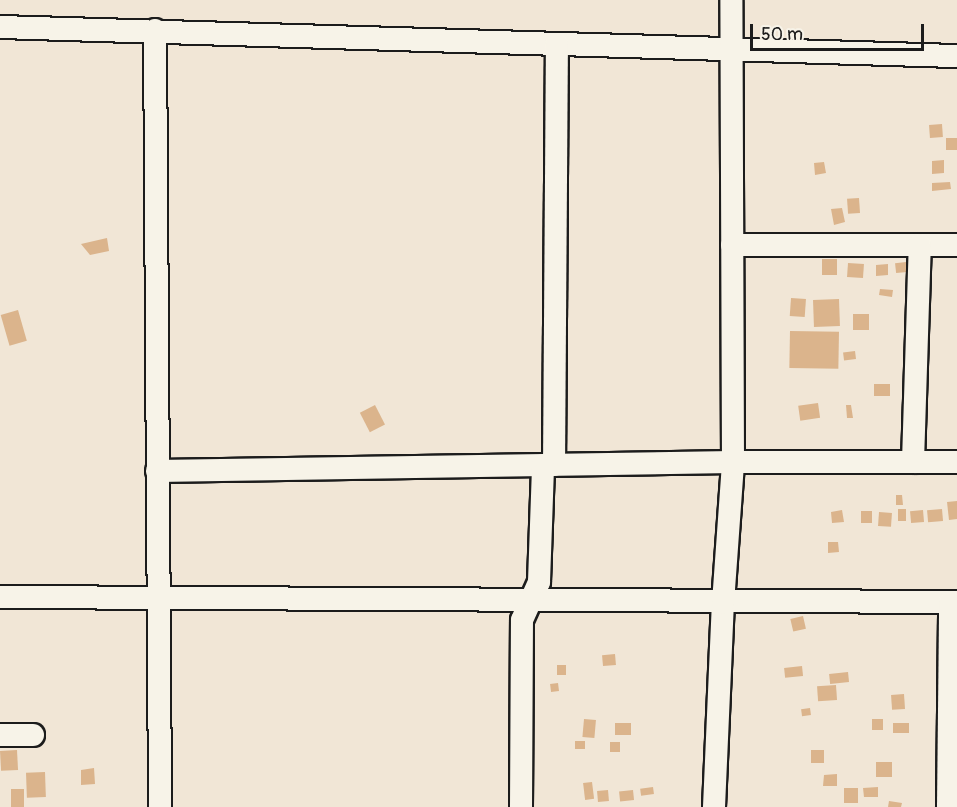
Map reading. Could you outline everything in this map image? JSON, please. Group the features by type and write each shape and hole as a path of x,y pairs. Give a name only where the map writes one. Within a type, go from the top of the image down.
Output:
{"street":[{"path":"714,807 723,603 733,462 731,0"},
{"path":"0,27 957,56"},
{"path":"155,30 160,807"},
{"path":"522,807 522,620 533,600 539,582 549,465 557,44"},
{"path":"732,245 957,245"},
{"path":"914,462 920,245"},
{"path":"157,471 733,462 957,462"},
{"path":"0,597 158,596 723,603 953,602 953,737 948,807"},
{"path":"0,735 33,735"}],"building":[{"path":"942,124 943,137 930,138 929,125"},
{"path":"946,138 957,138 957,150 946,150"},
{"path":"944,160 944,173 932,174 932,161"},
{"path":"824,162 826,173 815,175 814,163"},
{"path":"950,182 951,189 932,191 932,183"},
{"path":"859,198 860,213 848,214 847,199"},
{"path":"842,208 845,222 834,225 831,209"},
{"path":"107,238 109,251 90,255 81,244"},
{"path":"822,259 837,259 837,275 822,275"},
{"path":"906,262 907,272 896,273 895,263"},
{"path":"848,263 864,264 863,278 847,277"},
{"path":"888,264 888,275 876,276 876,265"},
{"path":"880,289 893,290 892,297 879,295"},
{"path":"791,298 806,299 805,317 790,316"},
{"path":"839,299 840,326 814,327 813,300"},
{"path":"18,310 27,341 10,346 1,315"},
{"path":"853,314 869,314 869,330 853,330"},
{"path":"790,331 839,332 838,369 789,368"},
{"path":"855,351 856,359 844,360 843,352"},
{"path":"874,384 890,384 890,396 874,396"},
{"path":"818,403 820,418 800,421 798,406"},
{"path":"375,405 385,425 370,432 360,413"},
{"path":"846,405 851,405 853,418 847,418"},
{"path":"896,495 902,495 903,505 896,505"},
{"path":"957,501 957,519 949,520 947,502"},
{"path":"898,509 906,509 906,521 898,521"},
{"path":"942,509 943,521 928,522 927,510"},
{"path":"842,510 844,522 832,523 831,512"},
{"path":"923,510 924,522 911,523 910,511"},
{"path":"861,511 872,511 872,523 861,523"},
{"path":"879,512 892,513 891,527 878,526"},
{"path":"828,542 838,542 839,552 828,553"},
{"path":"803,616 806,629 793,632 790,619"},
{"path":"615,654 616,665 603,666 602,655"},
{"path":"557,665 566,665 566,675 557,675"},
{"path":"802,666 803,676 785,678 784,668"},
{"path":"848,672 849,682 830,684 829,674"},
{"path":"558,683 559,691 551,692 550,684"},
{"path":"836,685 837,700 818,701 817,686"},
{"path":"904,694 905,709 892,710 891,695"},
{"path":"810,708 811,715 802,716 801,709"},
{"path":"584,719 596,720 594,738 582,737"},
{"path":"872,719 883,719 883,730 872,730"},
{"path":"615,723 631,723 631,735 615,735"},
{"path":"893,723 909,723 909,733 893,733"},
{"path":"575,741 585,741 585,749 575,749"},
{"path":"610,742 620,742 620,752 610,752"},
{"path":"17,750 18,770 1,771 0,751"},
{"path":"811,750 824,750 824,763 811,763"},
{"path":"876,762 892,762 892,777 876,777"},
{"path":"94,768 95,784 81,785 81,770"},
{"path":"45,772 46,797 27,798 26,773"},
{"path":"837,774 837,786 823,786 824,775"},
{"path":"592,782 594,799 585,800 583,783"},
{"path":"653,787 654,794 641,796 640,789"},
{"path":"878,787 878,797 864,797 863,788"},
{"path":"844,788 858,788 858,803 844,803"},
{"path":"11,789 24,789 24,807 11,807"},
{"path":"608,790 609,801 598,802 597,791"},
{"path":"633,790 634,800 620,801 619,791"},
{"path":"889,801 902,803 901,807 888,807"}]}
